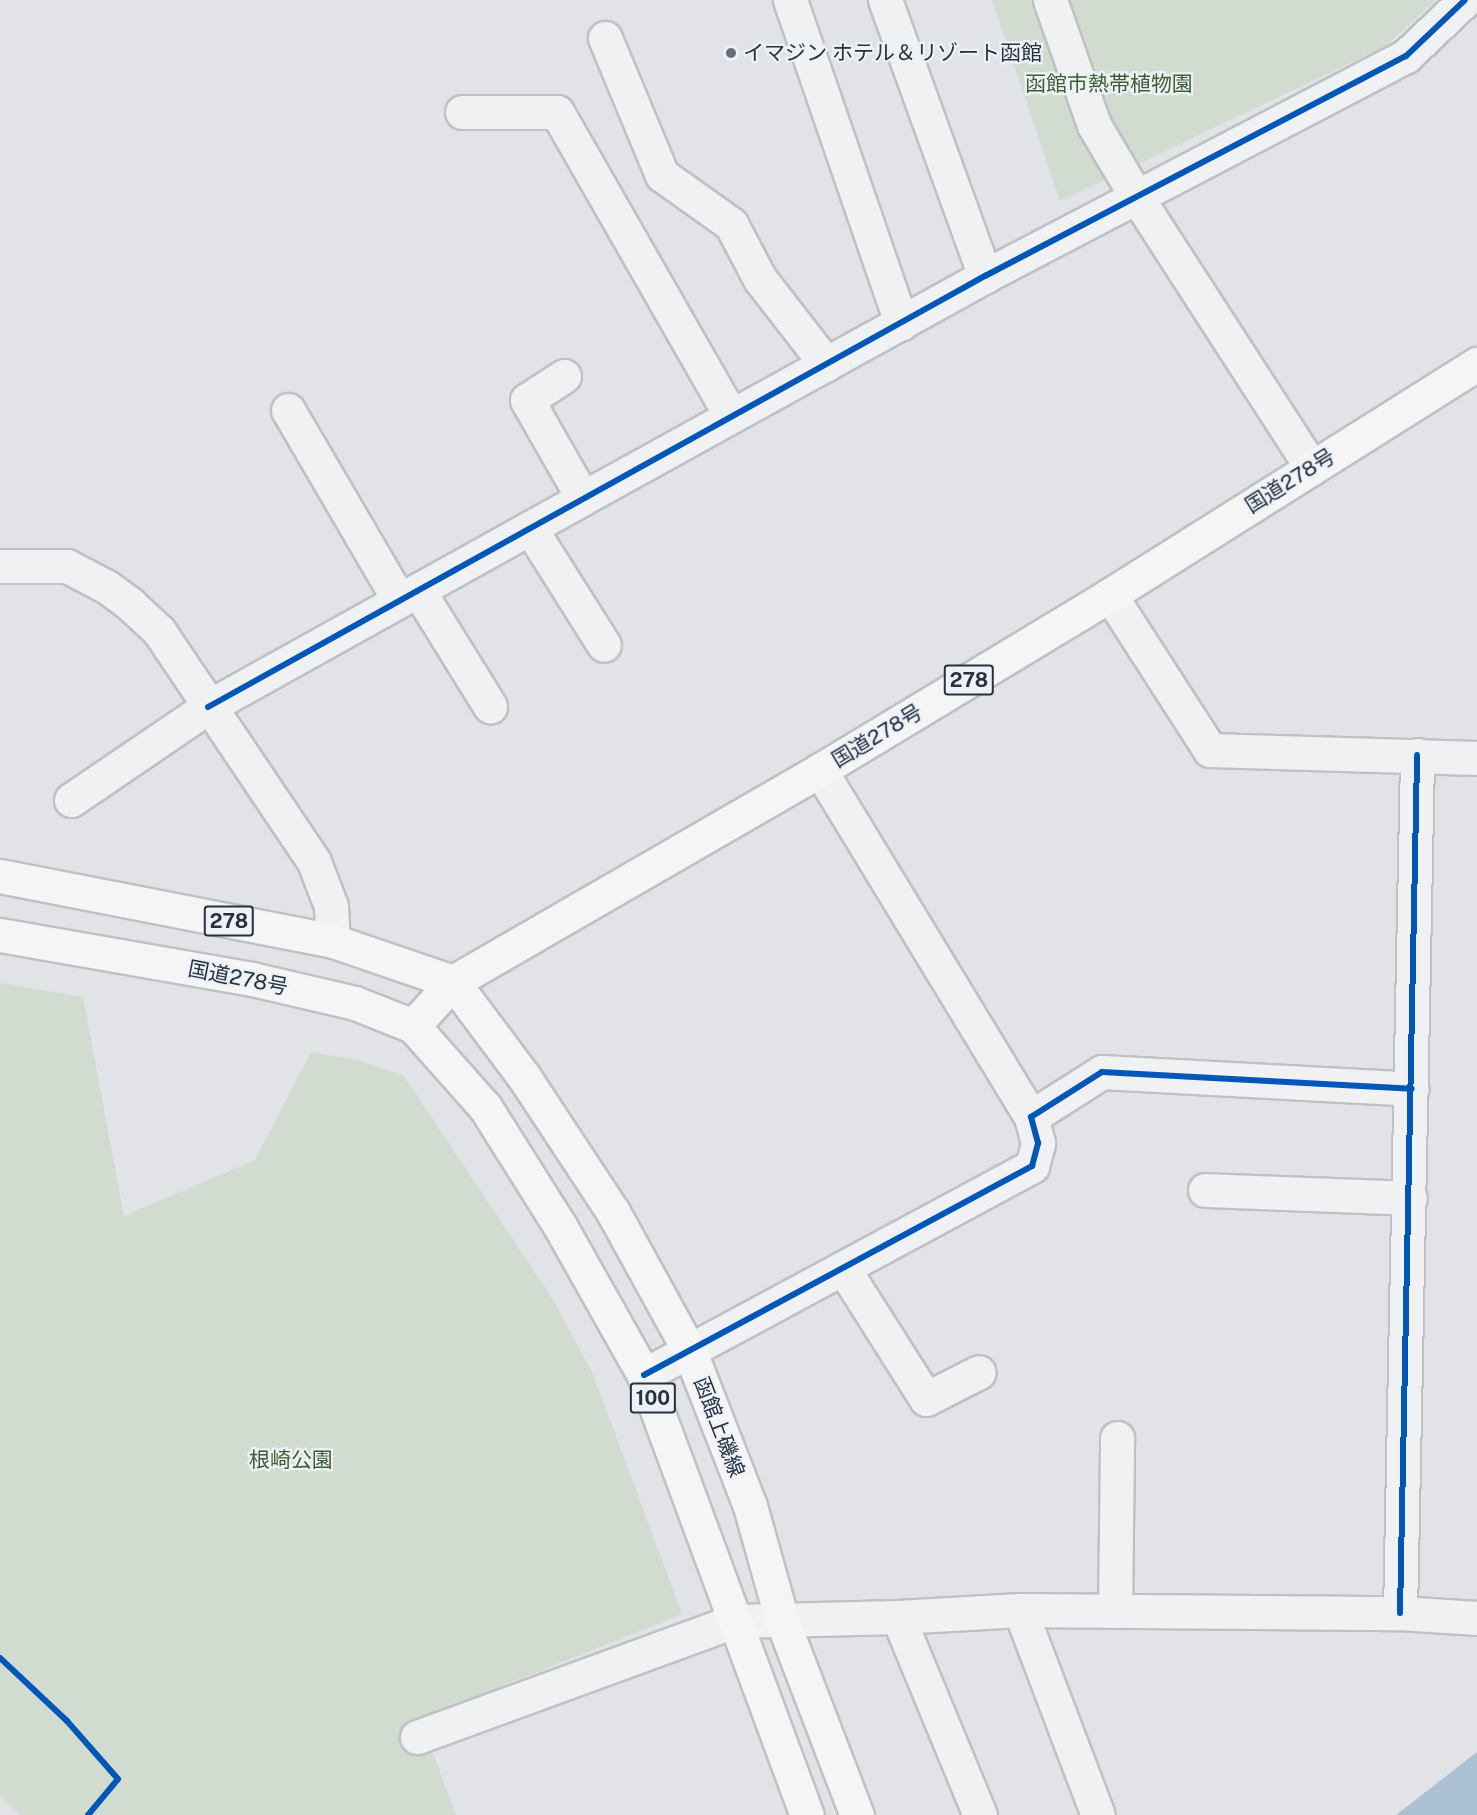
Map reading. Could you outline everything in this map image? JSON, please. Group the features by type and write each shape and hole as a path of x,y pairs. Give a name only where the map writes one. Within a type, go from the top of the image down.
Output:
{"main road":[{"name":"国道278号","path":"0,935 252,979 355,1003 413,1026 453,982 820,770 1110,595 1477,364"},
{"name":"278","path":"0,876 333,941 453,982"},
{"name":"函館上磯線","path":"453,982 525,1077 613,1212 690,1352 750,1506 782,1620 857,1815"},
{"name":"100","path":"413,1026 485,1107 560,1226 644,1375 807,1815"}],"street":[{"path":"790,0 901,323"},
{"path":"885,0 986,276"},
{"path":"1050,0 1094,125 1136,196 1312,468"},
{"path":"71,800 208,707 986,276 1406,56 1465,0"},
{"path":"605,38 662,175 730,224 760,279 826,364"},
{"path":"462,112 557,112 731,416"},
{"path":"564,376 527,400 584,498"},
{"path":"288,410 409,595 490,706"},
{"path":"530,528 604,645"},
{"path":"0,566 67,566 107,587 130,604 159,631 314,862 331,906 333,941"},
{"path":"1110,595 1210,750 1477,758"},
{"path":"1400,1613 1418,755"},
{"path":"644,1375 1032,1166 1038,1143 1031,1117 820,770"},
{"path":"1031,1117 1102,1072 1412,1089"},
{"path":"1205,1191 1410,1198"},
{"path":"843,1268 926,1399 979,1372"},
{"path":"1115,1611 1117,1438"},
{"path":"417,1737 734,1621 898,1617 1020,1610 1400,1613 1477,1618"},
{"path":"1020,1610 1098,1815"},
{"path":"898,1617 980,1815"}],"green space":[{"name":"函館市熱帯植物園","path":"992,0 1436,0 1386,46 1060,201"},
{"name":"根崎公園","path":"0,983 83,997 124,1216 255,1160 311,1052 361,1061 404,1076 554,1301 592,1372 682,1614 420,1719 456,1815 20,1815 0,1795"}],"water":[{"path":"1477,1752 1477,1815 1396,1815"}],"cycle path":[{"path":"208,707 985,276 1406,56 1465,0"},
{"path":"1400,1613 1417,755"},
{"path":"644,1375 1032,1166 1038,1143 1031,1117 1102,1072 1412,1089"},
{"path":"0,1658 67,1721 118,1779 88,1815"}],"place":[{"name":"イマジン ホテル＆リゾート函館","path":"731,53"}]}
